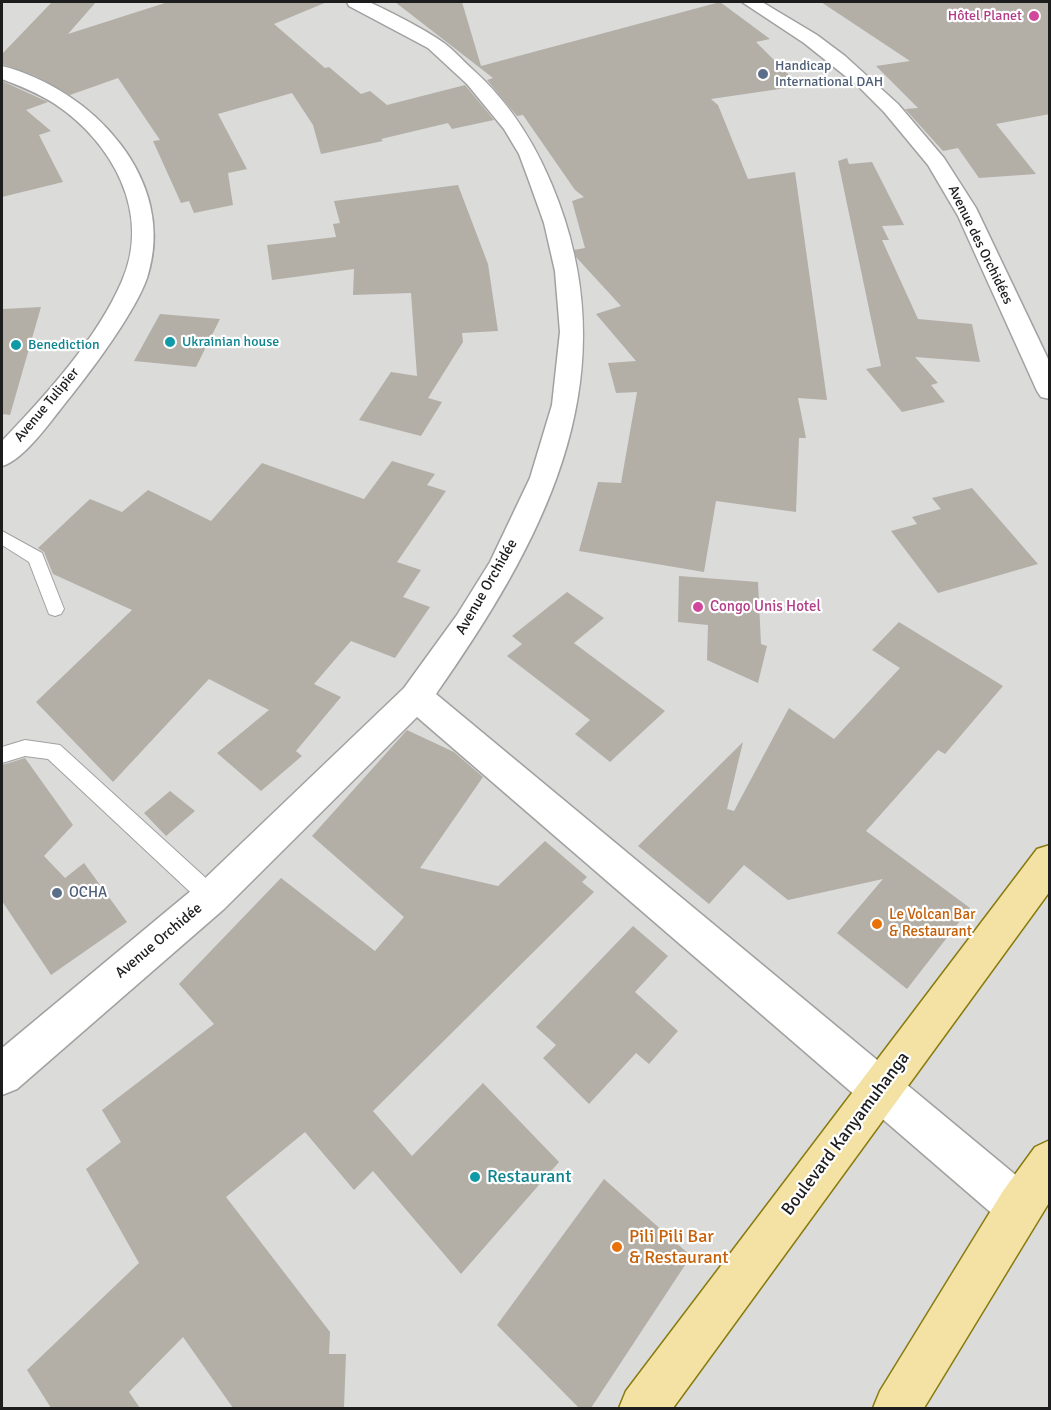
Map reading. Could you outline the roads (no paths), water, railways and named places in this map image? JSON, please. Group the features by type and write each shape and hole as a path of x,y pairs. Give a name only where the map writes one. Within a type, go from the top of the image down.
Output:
{"main road":[{"name":"Boulevard Kanyamuhanga","path":"643,1408 1050,861"},
{"path":"897,1408 1019,1207 1050,1162"}],"street":[{"name":"Avenue Orchidée","path":"2,1074 211,897 416,697 468,624 503,565 544,478 566,405 572,332 567,271 555,223 529,154 496,104 474,80 434,44 355,2"},
{"name":"Avenue des Orchidées","path":"750,2 797,30 859,76 908,127 928,152 958,193 1050,391"},
{"name":"Avenue Tulipier","path":"2,72 54,94 83,116 123,164 136,187 140,204 142,243 136,275 115,315 45,412 2,457"},
{"path":"2,92 30,83"},
{"path":"416,697 880,1087 1019,1207"}],"lane":[{"path":"2,537 36,558 55,609"},
{"path":"2,755 25,748 53,751 211,897"}],"place":[{"name":"Hôtel Planet","path":"1034,16"},
{"name":"Handicap International DAH","path":"763,74"},
{"name":"Ukrainian house","path":"170,342"},
{"name":"Benediction","path":"16,345"},
{"name":"Congo Unis Hotel","path":"698,607"},
{"name":"OCHA","path":"57,893"},
{"name":"Le Volcan Bar & Restaurant","path":"877,924"},
{"name":"Restaurant","path":"475,1177"},
{"name":"Pili Pili Bar & Restaurant","path":"617,1247"}]}
